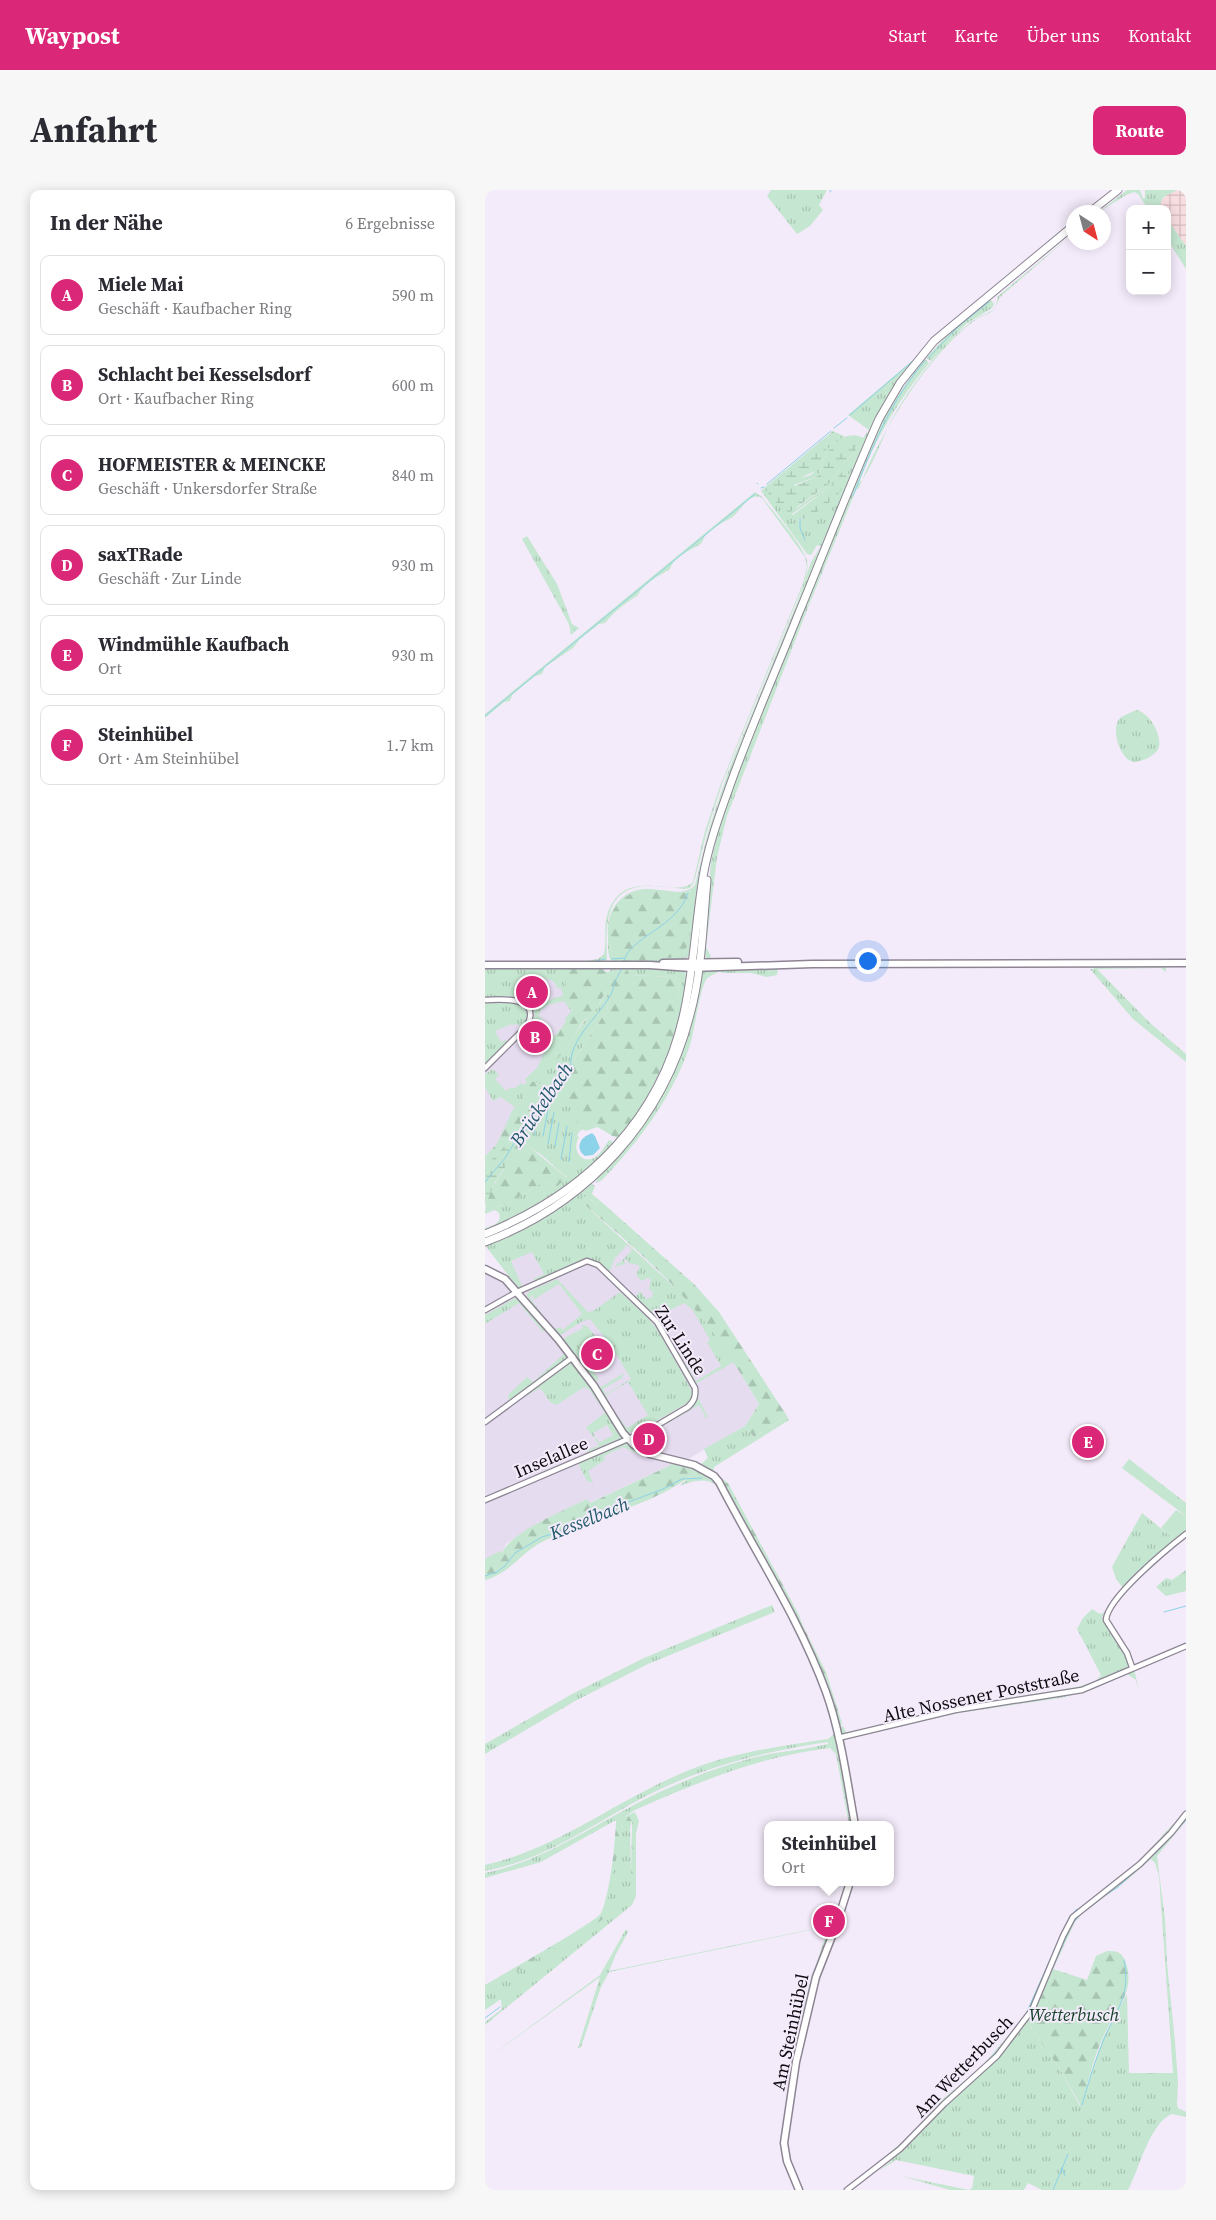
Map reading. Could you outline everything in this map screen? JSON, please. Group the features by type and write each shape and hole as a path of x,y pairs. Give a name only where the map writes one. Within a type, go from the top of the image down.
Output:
{"main road":[{"path":"1099,205 1117,190"},
{"path":"485,1242 523,1226 565,1200 592,1179 632,1136 653,1107 677,1058 691,1014 695,965 708,871 716,828 728,789 879,419 895,393 954,325 1066,232"},
{"path":"485,1234 521,1219 567,1191 599,1164 627,1133 649,1101 673,1051 695,965"}],"street":[{"path":"485,965 1186,963"},
{"path":"485,1000 519,1001 526,1006 530,1017 527,1026 485,1068"},
{"name":"Zur Linde","path":"517,1292 587,1261 592,1262 609,1275 657,1322 695,1388 696,1395 688,1407 649,1430 628,1438"},
{"path":"487,1269 505,1279 573,1357 634,1445 650,1454 704,1469 719,1482 785,1601 826,1693 838,1738 854,1821"},
{"path":"485,1310 517,1292"},
{"path":"485,1422 573,1357"},
{"name":"Inselallee","path":"485,1500 628,1438"},
{"path":"1132,1667 1127,1653 1106,1620 1108,1611 1130,1584 1159,1556 1186,1534"},
{"name":"Alte Nossener Poststraße","path":"838,1738 955,1710 1082,1690 1132,1667 1186,1646"},
{"name":"Am Wetterbusch","path":"847,2190 900,2150 944,2104 997,2056 1032,2010 1057,1949 1073,1917 1119,1882 1151,1854 1186,1814"},
{"name":"Am Steinhübel","path":"799,2190 787,2161 784,2143 797,2054 817,1977 849,1886"}],"shaded area":[{"path":"1178,190 1186,190 1186,246 1171,225 1171,205 1160,205 1166,195"},
{"path":"485,961 565,961 566,999 572,1010 496,1145 485,1156"},
{"path":"627,1243 682,1294 717,1336 759,1404 745,1426 688,1459 702,1464 698,1470 671,1465 589,1503 587,1499 538,1523 506,1544 502,1553 485,1559 485,1272 502,1281 509,1276 498,1260 533,1245 598,1263"}],"green space":[{"path":"771,190 827,190 819,205 823,210 810,226 797,234 767,196"},
{"path":"1127,190 1140,190 1143,199 1145,198 1145,190 1178,190 1163,199 1161,205 1145,205 1138,194 1134,192 1108,205"},
{"path":"1171,225 1186,246 1186,269 1171,245"},
{"path":"1066,240 1066,240 1000,297 996,307 998,296"},
{"path":"991,300 994,304 992,308 966,324 931,361 926,358 955,327 986,301"},
{"path":"994,309 974,321 939,354 922,375 887,430 898,409 926,368 959,332 977,318"},
{"path":"919,355 890,396 716,819 689,956 682,960 613,963 608,951 608,927 611,913 619,901 629,893 639,890 650,889 679,892 688,890 695,885 709,829 728,772 799,598 811,562 821,546 817,545 811,555 807,554 761,491 764,488 771,496 779,488 793,480 812,474 817,467 822,453 835,441 853,435 863,438 869,430 848,415","holes":["826,452 855,453 847,459 829,484 797,508 794,485 818,476","849,467 842,486 824,506 799,521 792,514 830,487","639,891 681,893 692,891 619,955 610,950 609,932 625,897"]},
{"path":"925,359 929,363 908,390 880,435 859,483 863,479 856,490 809,605 727,816 717,857 706,947 711,956 709,960 704,955 711,861 722,815 750,739 867,452 893,404"},
{"path":"887,430 871,464 863,479 868,466"},
{"path":"833,431 844,436 823,452 819,466 815,471 781,487 771,497 764,488"},
{"path":"840,442 851,442 856,447 855,453 847,459 829,484 790,512 781,508 775,499 778,493 818,476 826,452"},
{"path":"847,466 849,467 842,487 830,502 809,517 795,519 790,517 830,487"},
{"path":"755,492 761,496 787,528 804,554 807,561 807,567 805,557 761,497 752,498 731,518 705,536 700,544 678,558 670,569 649,582 605,623 599,624 580,639 573,648 545,667 542,674 535,676 512,695 510,701 504,702 485,718 485,714"},
{"path":"527,536 557,584 572,624 579,628 571,635 569,624 522,539"},
{"path":"807,567 802,588 723,781 707,831 694,882 690,888 675,888 693,882 705,831 720,786 803,583"},
{"path":"1137,710 1146,715 1157,730 1159,747 1154,754 1146,759 1133,762 1124,755 1118,743 1116,729 1120,718"},
{"path":"645,886 631,889 621,894 626,890"},
{"path":"648,889 681,893 695,891 688,945 675,956 667,959 648,961 621,960 619,955 610,950 609,927 614,909 626,896"},
{"path":"621,894 610,912 607,960 603,963 580,962 598,959 604,954 608,912 616,898"},
{"path":"1186,965 1186,967 1166,967 1166,972 1161,968 1097,969 1150,1023 1186,1054 1186,1062 1133,1019 1090,969 1094,969 1094,966"},
{"path":"612,967 681,970 685,972 687,980 684,1002 671,1050 619,1139 612,1135 678,998 679,986 675,977 629,975 623,969 609,972"},
{"path":"485,968 566,968 566,999 572,1010 567,1022 565,1019 571,1011 564,1001 548,1005 540,1011 539,1017 543,1017 536,1023 544,1033 542,1034 533,1022 535,1014 530,1006 563,996 561,988 557,988 552,980 542,979 542,976 524,975 520,979 519,994 523,994 522,998 507,996 485,997"},
{"path":"566,968 602,969 607,972 623,969 628,971 629,975 675,977 679,986 678,998 683,1001 667,1056 642,1106 620,1137 615,1137 601,1128 591,1125 579,1132 572,1107 554,1090 605,1013 611,998 608,990 596,1008 582,1023 559,1057 549,1066 544,1059 572,1010 566,999"},
{"path":"778,968 777,975 767,977 751,973 722,973 720,971 707,978 702,991 690,1045 674,1083 642,1134 602,1180 596,1183 598,1177 641,1128 666,1088 689,1031 701,973 705,970"},
{"path":"608,989 611,998 605,1013 565,1073 568,1100 576,1111 579,1132 577,1135 579,1137 576,1147 579,1155 584,1159 592,1159 599,1154 609,1140 615,1143 586,1172 555,1195 485,1232 485,1228 496,1224 500,1217 499,1213 495,1210 485,1214 498,1206 506,1205 545,1181 556,1187 567,1177 525,1142 515,1142 508,1138 519,1131 550,1077 540,1084 531,1083 496,1145 510,1113 515,1107 501,1097 493,1101 485,1087 485,1074 493,1069 499,1075 495,1079 506,1091 510,1088 515,1088 521,1083 524,1085 527,1082 525,1079 537,1068 544,1053 535,1043 531,1045 527,1032 532,1025 547,1044 566,1023 544,1059 549,1065 563,1051 597,1008"},
{"path":"507,1002 524,1008 527,1012 527,1017 521,1028 510,1040 521,1027 517,1024 512,1024 495,1031 501,1042 506,1040 508,1043 485,1066 485,1003"},
{"path":"548,1076 550,1077 519,1131 509,1138 515,1142 520,1139 567,1178 556,1187 545,1181 506,1205 498,1206 485,1214 489,1195 505,1168 493,1159 485,1166 485,1156 496,1145 531,1083 535,1081 540,1084"},
{"path":"593,1125 601,1128 609,1134 597,1127 586,1131 581,1129 585,1126"},
{"path":"507,1144 512,1146 514,1154 495,1182 485,1206 485,1166"},
{"path":"590,1183 595,1186 592,1194 605,1205 598,1205 590,1199 584,1204 682,1294 717,1336 734,1362 695,1384 699,1392 665,1330 696,1381 721,1366 707,1342 710,1340 692,1309 684,1303 657,1317 660,1323 635,1297 640,1291 646,1299 652,1297 653,1292 649,1289 651,1280 648,1278 641,1281 636,1274 640,1267 638,1265 628,1263 627,1259 624,1260 625,1264 617,1266 615,1269 617,1263 620,1263 632,1250 627,1245 615,1258 609,1273 598,1263 590,1260 529,1285 535,1281 534,1279 544,1274 532,1252 511,1261 523,1288 519,1289 487,1248 486,1244 540,1218 566,1202"},
{"path":"585,1196 598,1205 605,1205 694,1284 719,1312 787,1416 754,1437 745,1426 759,1404 723,1347 704,1320 671,1283 584,1204 582,1198"},
{"path":"557,1279 588,1312 593,1311 620,1292 649,1319 659,1332 692,1391 689,1402 644,1428 628,1433 612,1408 627,1428 648,1415 628,1382 606,1395 610,1405 598,1385 601,1387 624,1373 622,1378 603,1389 606,1394 631,1379 608,1341 604,1341 606,1339 590,1319 583,1321 560,1335 555,1329 560,1327 563,1330 582,1314 559,1284 533,1300 533,1294 530,1298 545,1318 526,1297 528,1292"},
{"path":"517,1297 537,1317 565,1353 546,1330 543,1332 519,1303 485,1324 485,1315"},
{"path":"582,1325 587,1326 601,1343 591,1347 595,1353 585,1359 599,1379 595,1382 563,1339 583,1328"},
{"path":"565,1353 567,1357 565,1361 509,1401 508,1395 527,1377 533,1382"},
{"path":"572,1362 595,1392 621,1435 621,1438 584,1454 590,1449 599,1446 595,1439 597,1438 599,1443 613,1435 607,1425 593,1433 595,1436 593,1437 586,1427 605,1413 589,1389 584,1387 557,1405 550,1402 540,1388 521,1399"},
{"path":"698,1398 708,1417 706,1418 699,1405 646,1436 649,1442 642,1446 636,1441 638,1437 691,1407"},
{"path":"787,1416 789,1420 714,1467 714,1472 728,1483 722,1485 715,1476 700,1467 701,1465 648,1449 701,1464 708,1458 704,1449 745,1426 754,1437"},
{"path":"625,1443 646,1458 623,1447 604,1456 605,1460 588,1471 593,1483 587,1481 579,1465 580,1462"},
{"path":"1129,1459 1186,1503 1186,1516 1122,1468"},
{"path":"672,1462 699,1470 681,1483 643,1502 542,1542 501,1573 485,1580 485,1559 500,1551 502,1553 516,1537 527,1529 587,1499 590,1503 671,1465"},
{"path":"699,1470 715,1482 796,1619 799,1619 799,1615 840,1728 843,1726 846,1732 858,1731 970,1704 1077,1687 1096,1681 1101,1675 1077,1629 1083,1618 1092,1609 1100,1614 1105,1612 1102,1617 1128,1657 1131,1670 1134,1669 1139,1690 1136,1680 1127,1674 1091,1690 1061,1698 959,1713 846,1739 842,1743 842,1763 832,1742 830,1748 779,1757 730,1771 635,1810 625,1817 632,1820 630,1828 631,1872 636,1877 636,1896 632,1905 485,2025 485,2022 502,2009 501,1999 485,2010 485,1989 602,1919 623,1824 621,1819 616,1822 616,1820 541,1862 485,1878 485,1873 510,1866 534,1857 557,1847 647,1798 696,1776 748,1759 828,1744 828,1742 758,1755 712,1769 646,1796 568,1840 528,1859 485,1871 485,1865 511,1858 560,1837 656,1785 698,1767 734,1756 828,1739 834,1734 814,1668 800,1637 768,1575 717,1486 708,1481 703,1481 679,1486"},
{"path":"728,1483 799,1615 799,1619 796,1619 782,1590 722,1485"},
{"path":"1176,1510 1186,1516 1186,1532 1175,1540 1161,1528"},
{"path":"1142,1513 1175,1540 1159,1552 1141,1571 1128,1559 1119,1554"},
{"path":"1119,1554 1128,1559 1141,1571 1124,1589 1116,1579 1112,1567"},
{"path":"1186,1570 1186,1591 1166,1596 1156,1587 1166,1578 1172,1580"},
{"path":"772,1605 775,1612 648,1664 575,1701 485,1754 485,1744 572,1694 644,1658"},
{"path":"802,1624 826,1672 842,1723 840,1728 838,1728 799,1625"},
{"path":"832,1742 838,1748 852,1821 848,1821 836,1754 830,1748"},
{"path":"1186,1810 1186,1821 1157,1856 1165,1919 1167,1963 1175,2042 1178,2081 1177,2104 1178,2108 1186,2112 1186,2117 1172,2114 1157,2126 1128,2190 1042,2190 1028,2183 1024,2190 969,2190 972,2188 974,2176 896,2160 879,2171 893,2159 886,2156 912,2133 943,2099 983,2065 1024,2017 1069,1917 1138,1862","holes":["1151,1859 1155,1863 1159,1876 1173,2073 1129,2073 1127,1994 1103,2038 1080,2106 1061,2071 1028,2023 1075,1922 1083,1913 1126,1881"]},
{"path":"635,1812 639,1821 636,1834 636,1877 631,1873 632,1821 627,1821 625,1817"},
{"path":"621,1819 623,1824 605,1915 602,1920 485,1989 485,1985 567,1937 601,1913 609,1881 616,1822"},
{"path":"836,1904 840,1907 795,2057 791,2056 809,1986"},
{"path":"835,1909 828,1933 827,1926 609,1972 601,1987 581,2047 578,2048 600,1977 485,2060 600,1975 626,1929 628,1932 609,1971 822,1927"},
{"name":"Wetterbusch","path":"1107,1951 1117,1952 1123,1956 1128,1973 1128,1983 1122,2002 1099,2045 1081,2106 1061,2071 1028,2023 1053,1969 1087,1980 1096,1956"},
{"path":"901,2176 969,2190 950,2190"}],"water":[{"path":"592,1133 600,1148 593,1155 585,1156 580,1150 580,1143 584,1137"}],"waterway":[{"path":"1104,205 1110,200"},
{"path":"996,294 1066,237"},
{"path":"928,358 959,326 989,302"},
{"path":"850,415 914,360"},
{"path":"853,496 867,460 892,408 925,361"},
{"path":"834,428 847,418"},
{"path":"767,484 831,431"},
{"path":"485,716 755,494"},
{"path":"800,519 800,528 805,540"},
{"name":"Brückelbach","path":"624,961 635,945 674,915 688,893"},
{"path":"612,959 624,958"},
{"path":"596,961 605,959"},
{"name":"Brückelbach","path":"485,1182 505,1158 516,1140 528,1128 542,1101 551,1092 562,1070 571,1066 571,1056 575,1046 612,992 621,970"},
{"path":"535,1135 534,1127 542,1109"},
{"path":"543,1136 548,1110"},
{"path":"548,1144 554,1112"},
{"path":"555,1146 559,1123"},
{"path":"561,1159 567,1126"},
{"path":"569,1161 572,1133"},
{"name":"Kesselbach","path":"485,1576 497,1572 505,1566 515,1553 542,1537 559,1532 581,1520 663,1489 682,1479 702,1478"},
{"path":"1164,1612 1186,1606"},
{"path":"1159,1850 1186,1820"},
{"path":"1167,1833 1174,1826"},
{"path":"1101,1898 1117,1888 1151,1857"},
{"path":"1095,1903 1099,1900"},
{"path":"1069,1917 1077,1909"},
{"path":"1053,1967 1072,1924 1080,1915"},
{"path":"1053,1952 1067,1923"},
{"path":"1026,2014 1052,1955"},
{"path":"1082,2105 1098,2055 1124,1992 1126,1983 1124,1960"},
{"path":"485,2018 500,2007"},
{"path":"985,2064 1006,2041"},
{"path":"961,2085 974,2074"},
{"path":"932,2114 958,2088"},
{"path":"891,2153 903,2143"},
{"path":"1053,2190 1068,2154"},
{"path":"1062,2168 1065,2176"}],"place":[{"name":"Miele Mai","path":"532,992"},
{"name":"Schlacht bei Kesselsdorf","path":"535,1037"},
{"name":"HOFMEISTER & MEINCKE","path":"597,1354"},
{"name":"saxTRade","path":"649,1439"},
{"name":"Windmühle Kaufbach","path":"1088,1442"},
{"name":"Steinhübel","path":"829,1921"}]}
